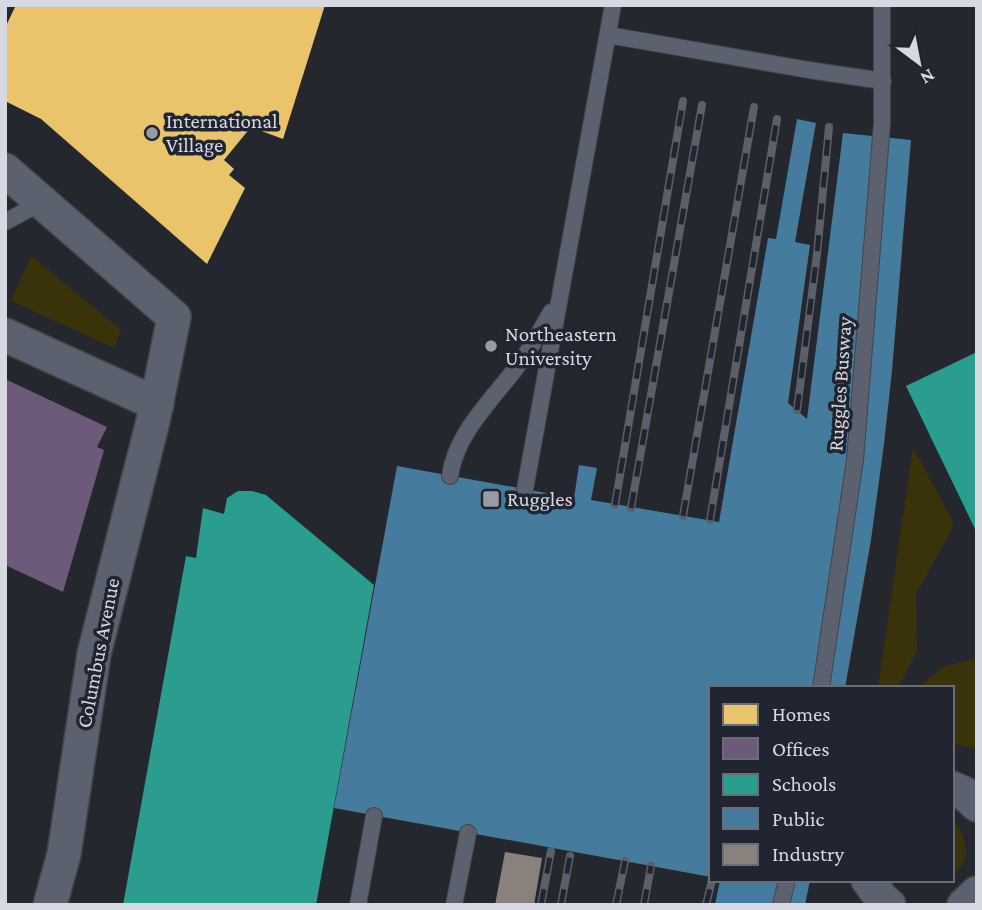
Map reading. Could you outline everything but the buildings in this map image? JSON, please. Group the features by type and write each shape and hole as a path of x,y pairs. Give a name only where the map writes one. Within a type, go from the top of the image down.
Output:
{"street":[{"name":"Columbus Avenue","path":"5,170 174,317 157,404 94,654 64,854 50,905"},
{"path":"5,335 157,404"},
{"path":"954,789 964,793 977,805"},
{"path":"869,882 889,905"},
{"path":"964,905 977,893"}],"lane":[{"path":"525,489 613,5"},
{"name":"Ruggles Busway","path":"821,686 855,460 882,123 882,5"},
{"path":"608,35 883,80"},
{"path":"5,222 42,202"},
{"path":"450,476 460,444 531,346 559,298"},
{"path":"358,905 374,816"},
{"path":"454,905 468,833"},
{"path":"781,905 787,882"}],"shaded area":[{"path":"31,256 121,330 114,348 11,301"},
{"path":"913,447 953,522 952,529 916,594 917,650 899,686 878,686"},
{"path":"977,658 977,749 954,744 954,686 919,686 943,667"},
{"path":"954,821 966,847 966,855 954,873"}],"railway":[{"path":"615,505 683,101"},
{"path":"631,508 702,105"},
{"path":"683,516 754,107"},
{"path":"710,520 777,119"},
{"path":"797,410 817,254 829,127"},
{"path":"541,905 551,851"},
{"path":"561,905 570,856"},
{"path":"616,905 625,861"},
{"path":"644,905 651,866"},
{"path":"706,905 712,882"}],"place":[{"name":"International Village","path":"152,133"},
{"name":"Northeastern University","path":"491,346"},
{"name":"Ruggles","path":"491,499"}]}
